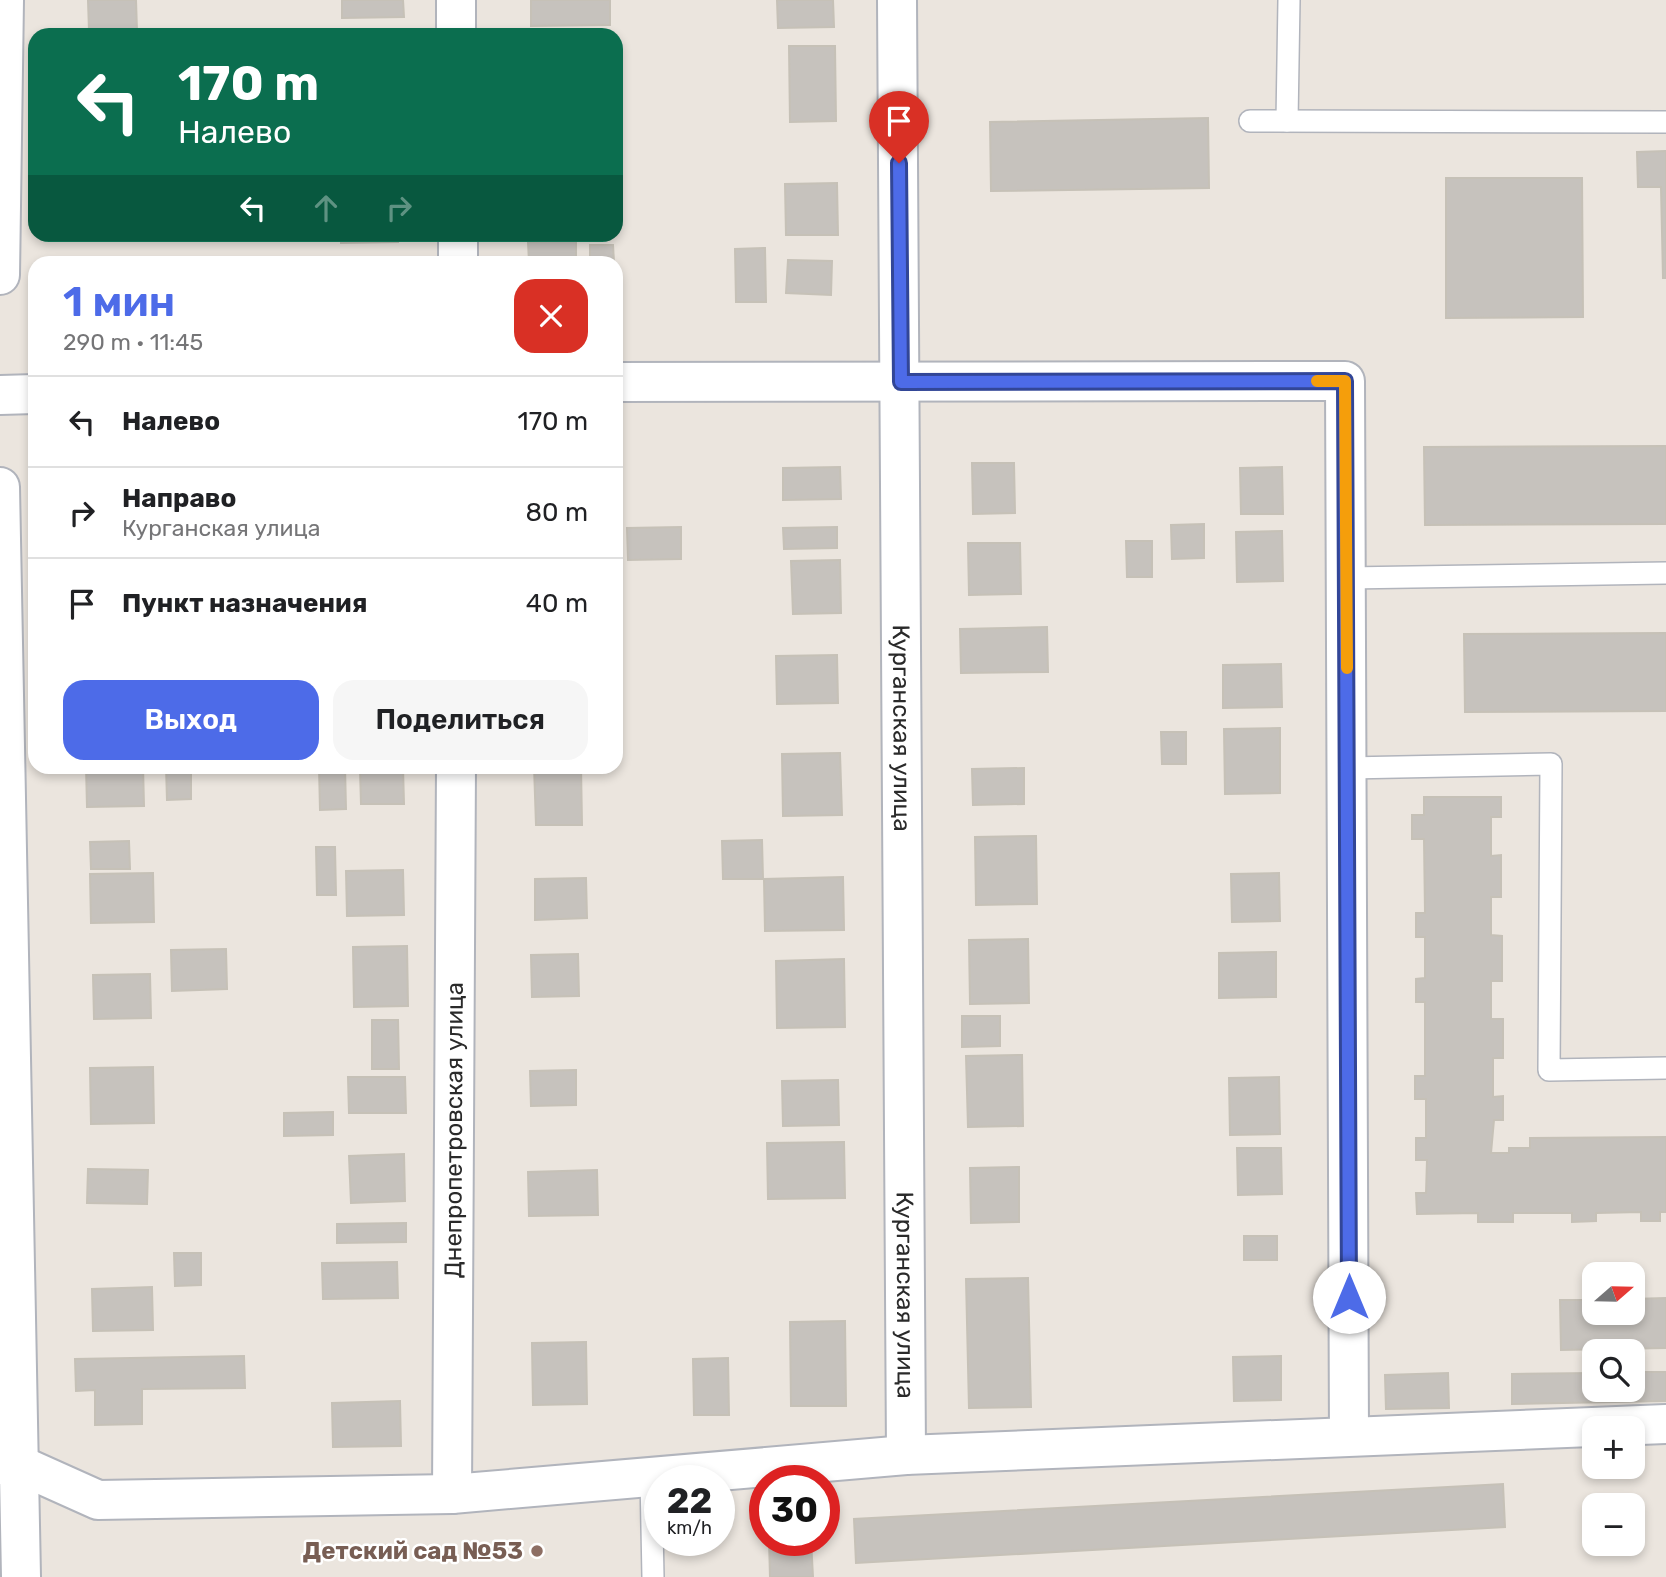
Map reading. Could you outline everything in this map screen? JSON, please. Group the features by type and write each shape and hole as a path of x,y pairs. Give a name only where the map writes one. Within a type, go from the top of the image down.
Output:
{"street":[{"path":"0,275 4,0"},
{"path":"456,0 456,28"},
{"name":"Курганская улица","path":"897,0 906,1455"},
{"path":"623,382 1345,381 1349,1436"},
{"path":"0,395 28,394"},
{"path":"0,487 10,1465 21,1577"},
{"name":"Днепропетровская улица","path":"452,1494 456,774"},
{"path":"735,1470 906,1455 1666,1424"},
{"path":"10,1465 98,1500 452,1494 644,1478"}],"lane":[{"path":"1287,121 1289,0"},
{"path":"1250,121 1666,121"},
{"path":"1347,578 1666,573"},
{"path":"1348,768 1550,764 1549,1070 1666,1068"},
{"path":"653,1556 653,1577"}],"building":[{"path":"88,0 136,0 137,28 89,28"},
{"path":"342,0 403,0 404,17 342,18"},
{"path":"531,0 610,0 610,25 531,26"},
{"path":"777,0 833,0 834,27 778,28"},
{"path":"789,46 835,46 836,121 790,122"},
{"path":"1208,118 1209,188 991,191 990,122"},
{"path":"1666,151 1666,278 1663,278 1661,187 1638,187 1637,152"},
{"path":"1446,178 1582,178 1583,317 1446,318"},
{"path":"837,183 838,235 786,235 785,184"},
{"path":"528,242 576,242 576,256 529,256"},
{"path":"590,245 613,245 614,256 590,256"},
{"path":"765,248 766,302 736,302 735,249"},
{"path":"788,260 832,261 831,295 786,293"},
{"path":"1666,446 1666,524 1425,525 1424,447"},
{"path":"972,463 1014,463 1015,513 973,514"},
{"path":"840,467 841,499 783,500 783,468"},
{"path":"1282,467 1283,514 1241,514 1240,468"},
{"path":"1204,524 1204,558 1172,559 1171,525"},
{"path":"681,527 681,559 628,560 627,528"},
{"path":"837,527 837,548 784,549 783,528"},
{"path":"1282,531 1283,581 1237,582 1236,532"},
{"path":"1126,541 1152,541 1152,577 1127,577"},
{"path":"968,543 1020,543 1021,594 969,595"},
{"path":"840,560 841,613 793,614 791,561"},
{"path":"1047,627 1048,672 961,673 960,629"},
{"path":"1666,633 1666,711 1465,712 1464,634"},
{"path":"837,655 838,703 777,704 776,656"},
{"path":"1281,664 1282,707 1223,708 1223,665"},
{"path":"1280,728 1280,793 1225,794 1224,729"},
{"path":"1161,732 1186,732 1186,764 1162,764"},
{"path":"840,753 842,815 783,816 782,754"},
{"path":"1024,768 1024,804 973,805 972,769"},
{"path":"86,774 143,774 144,806 87,807"},
{"path":"166,774 191,774 191,799 167,800"},
{"path":"319,774 345,774 346,809 320,810"},
{"path":"360,774 403,774 404,804 361,804"},
{"path":"534,774 581,774 582,825 536,825"},
{"path":"1424,797 1501,797 1501,817 1491,817 1491,856 1501,855 1501,897 1491,897 1491,935 1502,936 1502,981 1491,981 1491,1019 1503,1019 1503,1058 1493,1058 1493,1097 1503,1096 1503,1120 1494,1120 1491,1153 1509,1153 1509,1148 1530,1148 1530,1138 1666,1137 1666,1212 1660,1212 1660,1221 1641,1221 1641,1212 1596,1213 1596,1221 1572,1222 1572,1213 1513,1213 1513,1222 1478,1222 1478,1213 1417,1214 1416,1193 1426,1193 1427,1160 1416,1160 1416,1138 1426,1138 1426,1099 1415,1099 1415,1076 1425,1076 1425,1002 1416,1002 1416,979 1425,978 1425,937 1416,937 1416,913 1425,913 1424,839 1412,839 1412,815 1424,815"},
{"path":"1036,836 1037,904 976,905 975,837"},
{"path":"762,840 763,879 723,879 722,841"},
{"path":"129,841 130,869 91,869 90,842"},
{"path":"316,847 335,847 336,895 317,895"},
{"path":"403,870 404,915 347,916 346,871"},
{"path":"153,873 154,922 91,923 90,874"},
{"path":"1279,873 1280,921 1232,922 1231,874"},
{"path":"843,877 844,930 765,931 764,879"},
{"path":"586,878 587,918 535,920 535,879"},
{"path":"1028,939 1029,1003 970,1004 969,940"},
{"path":"407,946 408,1006 354,1007 353,947"},
{"path":"226,949 227,989 172,991 171,950"},
{"path":"1276,952 1276,997 1219,998 1219,953"},
{"path":"578,954 579,996 532,997 531,955"},
{"path":"844,959 845,1027 777,1028 776,961"},
{"path":"150,974 151,1018 94,1019 93,975"},
{"path":"962,1016 1000,1016 1000,1046 962,1047"},
{"path":"372,1020 398,1020 399,1069 372,1069"},
{"path":"1022,1055 1023,1126 968,1127 966,1056"},
{"path":"153,1067 154,1123 91,1124 90,1068"},
{"path":"576,1070 576,1105 531,1106 530,1071"},
{"path":"348,1077 405,1077 406,1113 349,1113"},
{"path":"1279,1077 1280,1134 1230,1135 1229,1078"},
{"path":"838,1080 839,1125 783,1126 782,1081"},
{"path":"333,1112 333,1135 284,1136 284,1113"},
{"path":"844,1142 845,1198 768,1199 767,1143"},
{"path":"1237,1148 1281,1148 1282,1194 1238,1195"},
{"path":"404,1154 405,1201 351,1203 349,1156"},
{"path":"1019,1167 1019,1222 971,1223 970,1168"},
{"path":"88,1169 148,1170 147,1204 87,1203"},
{"path":"597,1170 598,1215 529,1216 528,1172"},
{"path":"406,1223 406,1242 337,1243 337,1224"},
{"path":"1244,1236 1277,1236 1277,1260 1244,1260"},
{"path":"174,1253 201,1253 201,1285 175,1286"},
{"path":"397,1262 398,1298 323,1299 322,1263"},
{"path":"1028,1278 1031,1407 969,1408 966,1279"},
{"path":"152,1287 153,1330 93,1331 92,1289"},
{"path":"1666,1298 1666,1348 1645,1348 1645,1339 1582,1339 1582,1350 1561,1350 1560,1300 1582,1300 1582,1325 1645,1325 1645,1299"},
{"path":"845,1321 846,1406 791,1406 790,1322"},
{"path":"586,1342 587,1404 533,1405 532,1343"},
{"path":"244,1356 245,1388 142,1389 142,1424 95,1425 95,1390 76,1391 75,1359"},
{"path":"1281,1356 1281,1400 1234,1401 1233,1357"},
{"path":"728,1358 729,1415 694,1415 693,1359"},
{"path":"1645,1372 1666,1372 1666,1401 1645,1401"},
{"path":"1448,1373 1449,1408 1386,1409 1385,1375"},
{"path":"1582,1373 1582,1402 1615,1402 1512,1404 1512,1374"},
{"path":"400,1401 401,1446 333,1447 332,1403"},
{"path":"1503,1484 1505,1527 856,1563 854,1519"},
{"path":"769,1556 812,1556 813,1577 770,1577"}],"slow traffic":[{"path":"1317,381 1345,381 1347,668"}],"place":[{"name":"Детский сад №53","path":"537,1551"}],"route":[{"path":"899,163 901,382 1345,381 1349,1297"}]}
